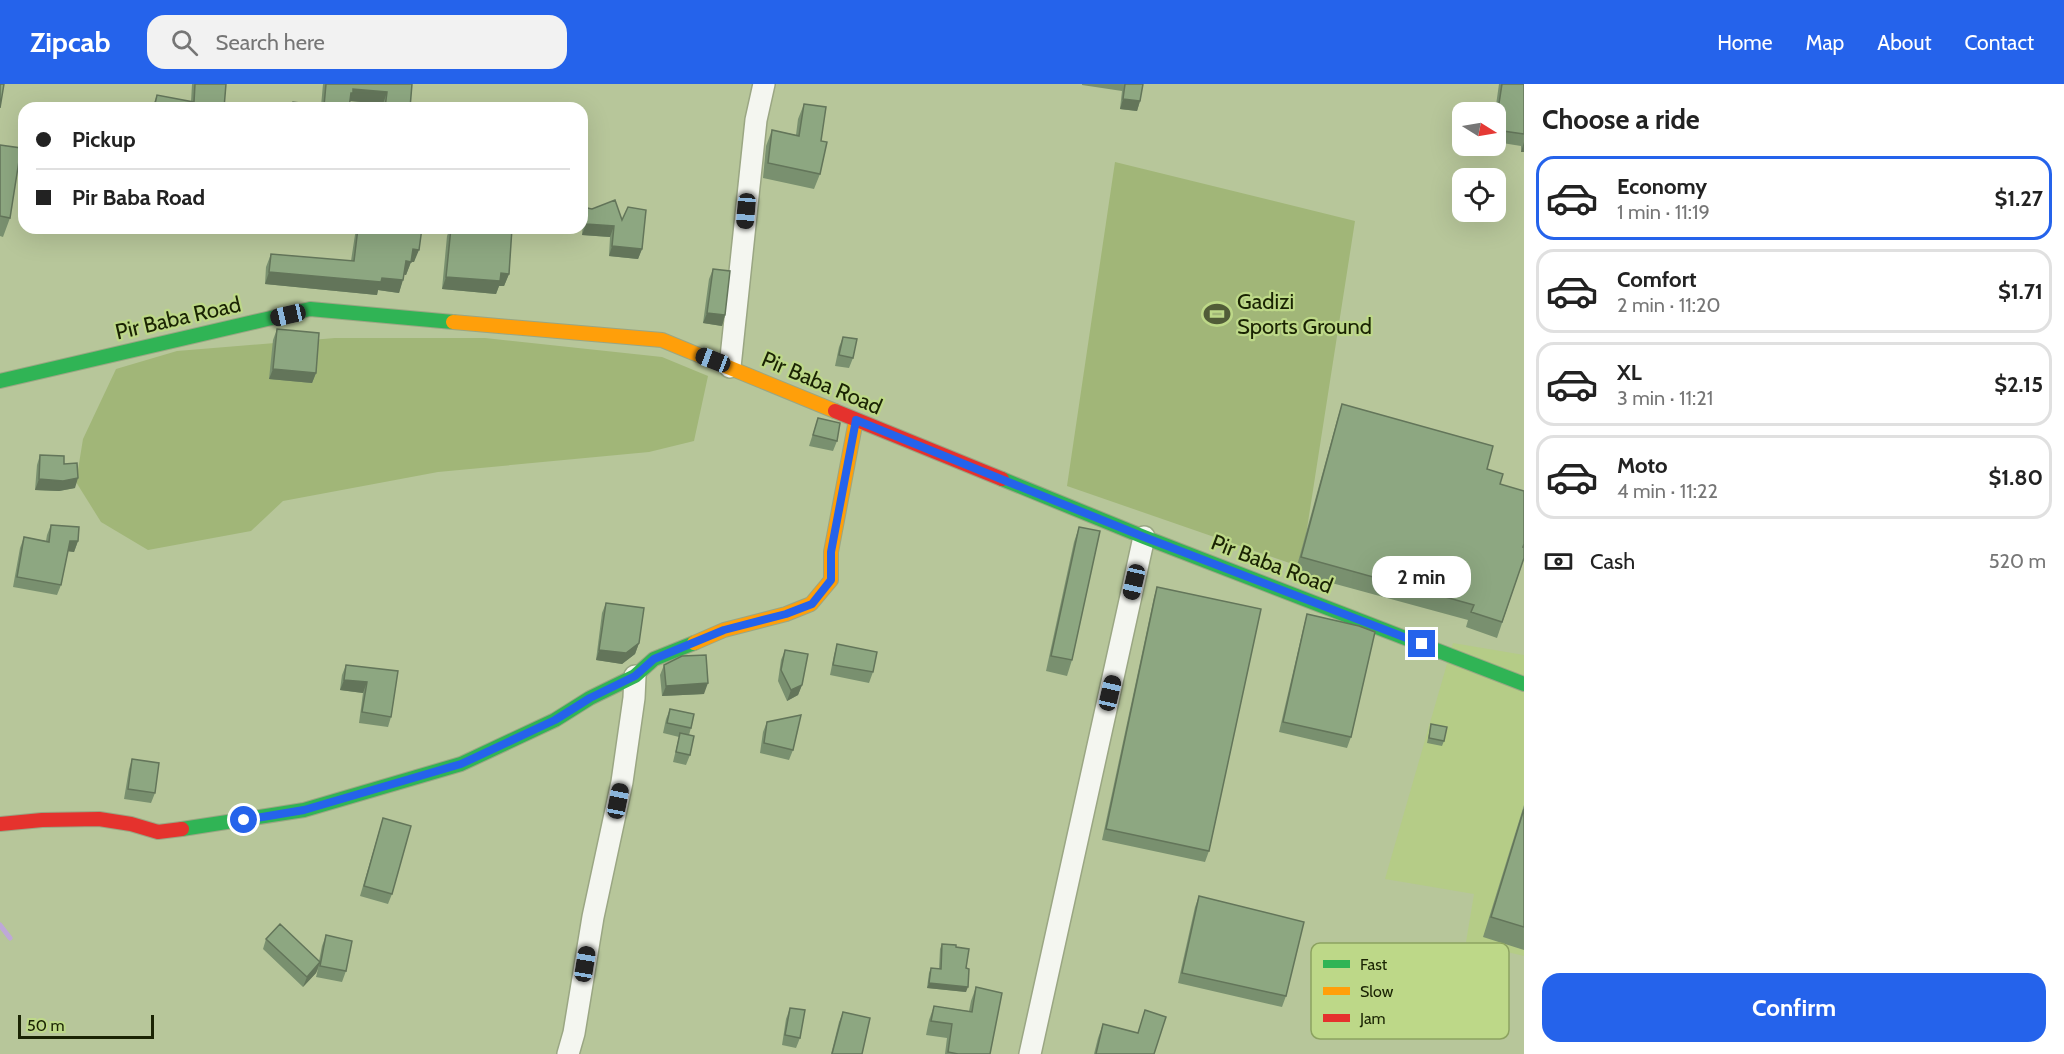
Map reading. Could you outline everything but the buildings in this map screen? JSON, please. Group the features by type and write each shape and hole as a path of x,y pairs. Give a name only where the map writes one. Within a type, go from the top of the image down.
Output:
{"main road":[{"name":"Pir Baba Road","path":"0,381 310,309 662,340 1144,537 1524,684"},
{"path":"0,824 42,820 99,819 131,824 158,832 304,810 461,764 555,720 590,698 635,676 654,659 724,630 786,614 812,604 831,580 831,552 856,420"}],"street":[{"path":"730,367 756,120 764,84"},
{"path":"1030,1054 1144,537"},
{"path":"568,1054 574,1033 593,918 622,782 635,676"}],"shaded area":[{"name":"Gadizi Sports Ground","path":"1115,162 1355,221 1301,567 1067,486"},
{"path":"335,338 485,338 662,357 708,376 694,441 649,452 438,472 283,501 251,531 148,550 101,522 76,482 83,439 116,369 177,351"},
{"path":"1453,643 1524,655 1524,956 1509,952 1509,943 1466,942 1474,894 1385,879"}],"waterway":[{"path":"0,925 10,938"}],"traffic: fast":[{"path":"0,381 310,309 453,322"},
{"path":"1002,479 1144,537 1524,684"},
{"path":"182,829 304,810 461,764 555,720 590,698 635,676 654,659 694,643"}],"traffic: slow":[{"path":"453,322 662,340 835,411"},
{"path":"694,643 724,630 786,614 811,604 831,580 831,552 856,420"}],"traffic: jam":[{"path":"835,411 1002,479"},
{"path":"0,824 42,820 99,819 131,824 158,832 182,829"}],"place":[{"name":"Gadizi Sports Ground","path":"1217,314"}],"route":[{"path":"244,820 304,810 461,764 555,720 590,698 635,676 654,659 724,630 786,614 812,604 831,580 831,552 856,420 1144,537 1422,644"}]}
